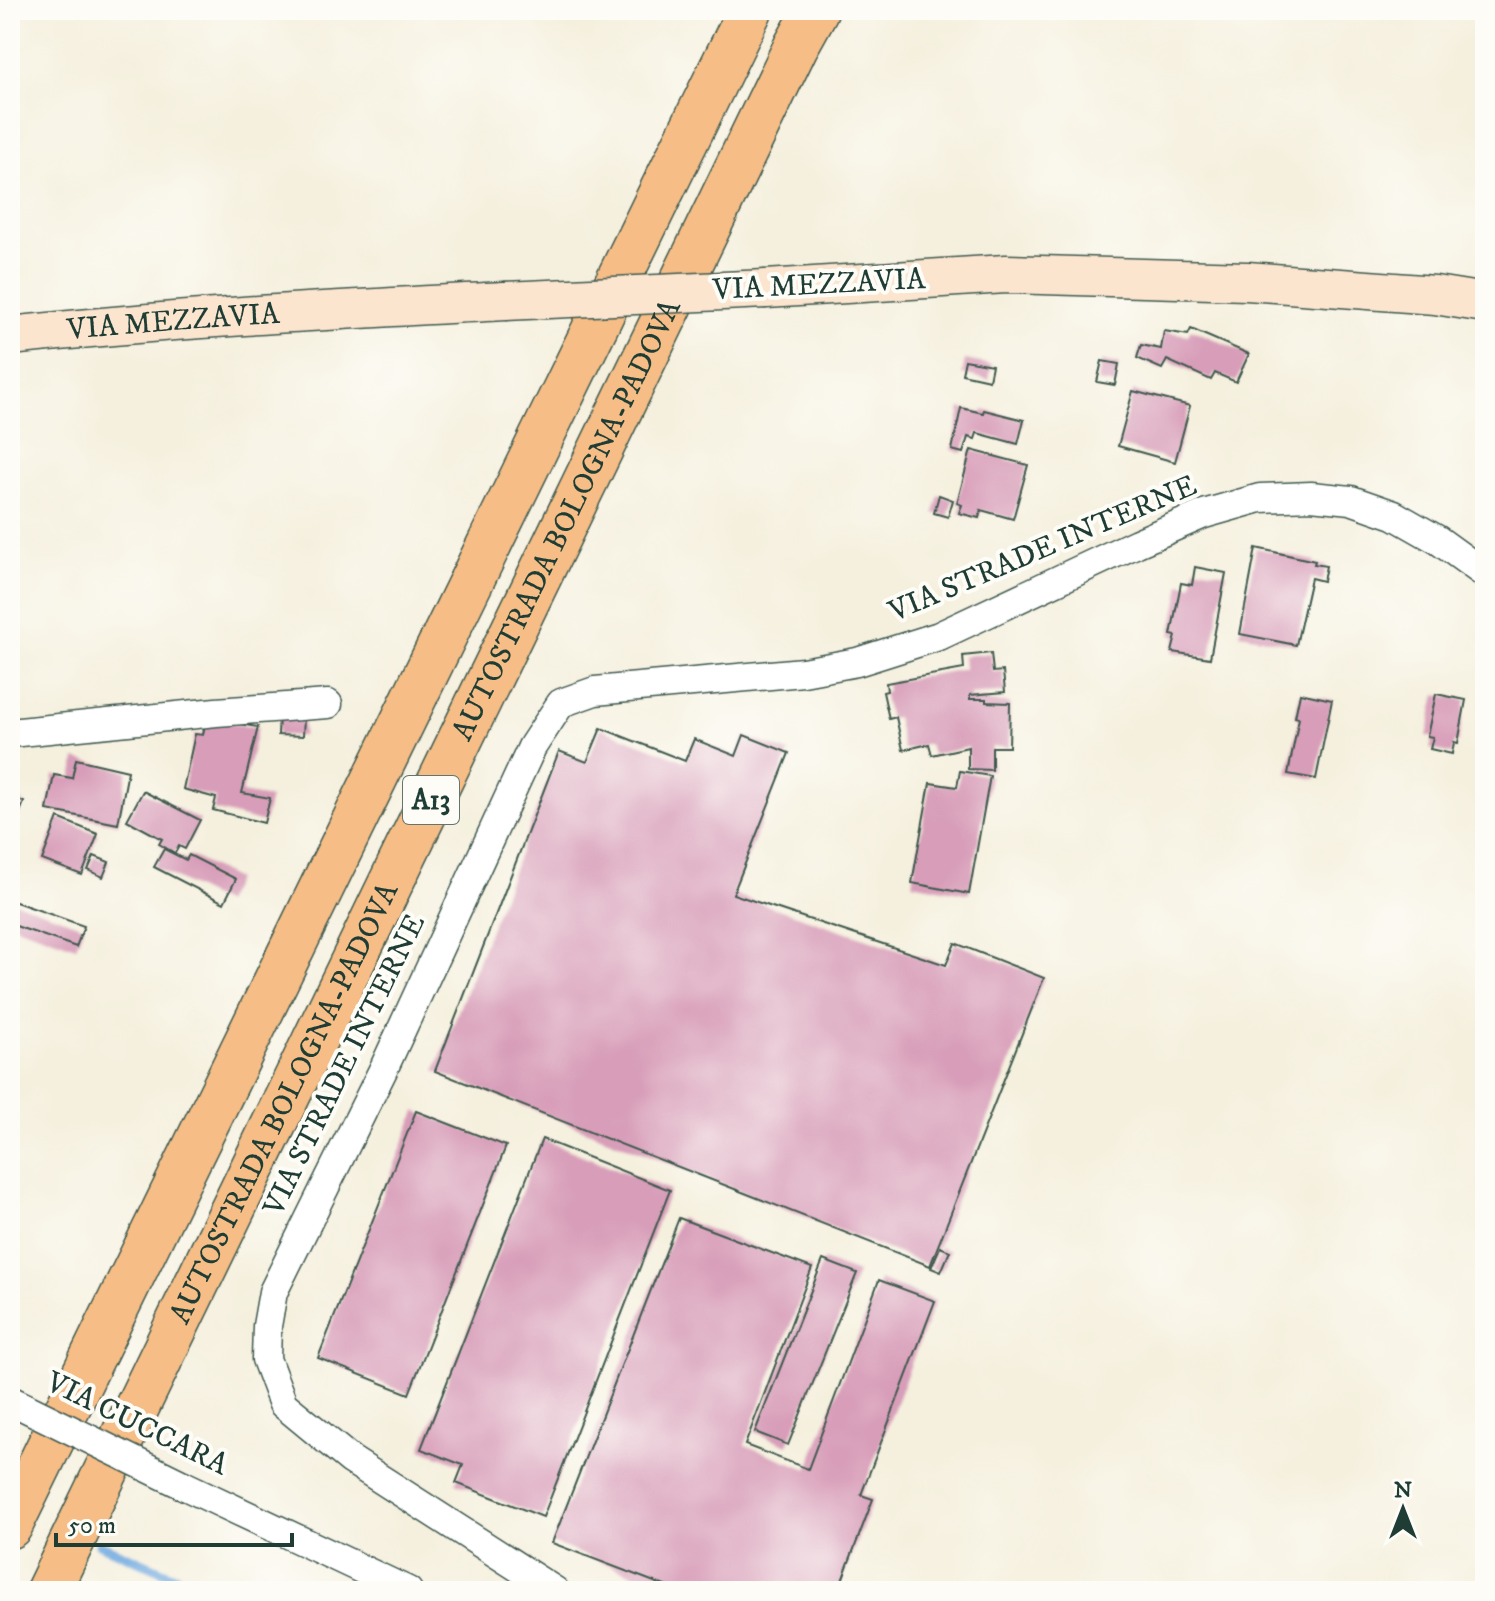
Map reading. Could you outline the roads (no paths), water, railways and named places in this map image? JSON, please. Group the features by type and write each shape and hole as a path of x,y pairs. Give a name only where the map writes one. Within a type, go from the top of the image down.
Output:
{"highway":[{"name":"AUTOSTRADA BOLOGNA-PADOVA","path":"10,1526 750,10"},
{"name":"AUTOSTRADA BOLOGNA-PADOVA","path":"48,1591 816,10"}],"main road":[{"name":"VIA MEZZAVIA","path":"10,336 239,316 1006,274 1247,281 1435,295 1485,303"}],"street":[{"name":"VIA STRADE INTERNE","path":"555,1591 351,1460 283,1404 266,1359 267,1326 273,1292 383,1070 532,747 561,703 595,691 803,672 857,662 939,636 1191,520 1260,498 1311,496 1351,500 1394,515 1438,540 1485,574"},
{"path":"10,733 328,704"},
{"name":"VIA CUCCARA","path":"10,1400 408,1591"}],"waterway":[{"path":"99,1544 209,1591"}]}
